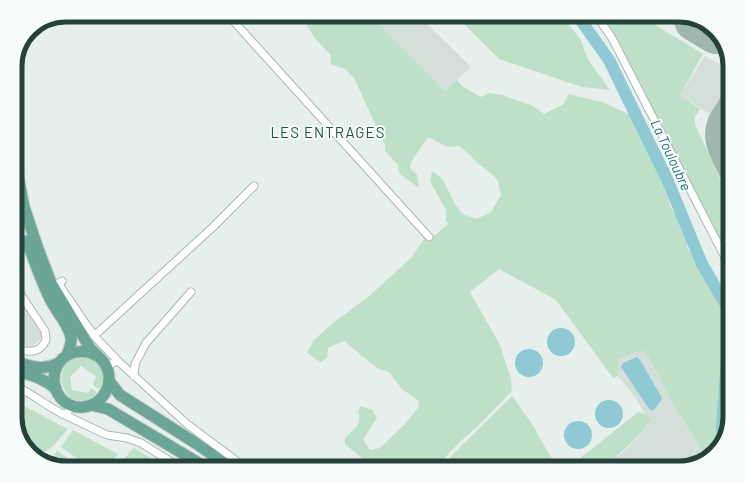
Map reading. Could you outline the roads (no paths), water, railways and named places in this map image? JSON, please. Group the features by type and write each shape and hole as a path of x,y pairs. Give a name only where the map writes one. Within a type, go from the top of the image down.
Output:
{"main road":[{"path":"22,220 36,246 51,283 90,348 102,360 109,373 110,381 108,389 98,402 91,405 78,407 72,405 62,399 56,389 54,376 56,369 70,349 70,332 40,278 22,223"},
{"path":"22,364 43,368 53,366 76,352 86,352 96,355"},
{"path":"22,372 41,378 56,389"},
{"path":"110,381 120,395 221,461"},
{"path":"91,405 108,409 195,461"}],"street":[{"path":"234,22 429,237"},
{"path":"601,22 612,38 723,253"},
{"path":"94,336 213,227 254,186"},
{"path":"62,281 59,283 62,289 94,336 118,361 187,424 237,461"},
{"path":"134,376 135,364 146,342 191,292"},
{"path":"22,297 44,331 46,340 40,348 33,351 22,350"},
{"path":"106,366 118,361"},
{"path":"22,390 66,416 107,435 127,438 141,443 170,461"},
{"path":"66,416 72,405"}],"water":[{"path":"561,328 567,329 571,332 574,336 574,348 571,352 567,355 561,356 555,355 551,352 548,348 547,342 548,336 551,332 555,329"},
{"path":"529,349 535,350 539,353 542,357 542,369 539,373 535,376 529,377 523,376 519,373 516,369 515,363 516,357 519,353 523,350"},
{"path":"637,357 662,398 653,411 649,409 621,367 623,363"},
{"path":"609,400 615,401 619,404 622,408 622,420 619,424 615,427 609,428 603,427 599,424 596,420 595,414 596,408 599,404 603,401"},
{"path":"578,421 584,422 588,425 591,429 591,441 588,445 584,448 578,449 572,448 568,445 565,441 564,435 565,429 568,425 572,422"}],"waterway":[{"name":"La Touloubre","path":"582,22 609,60 667,179 702,264 723,300"},
{"name":"La Touloubre","path":"722,428 723,413"}],"district":[{"name":"LES ENTRAGES","path":"328,133"}]}
